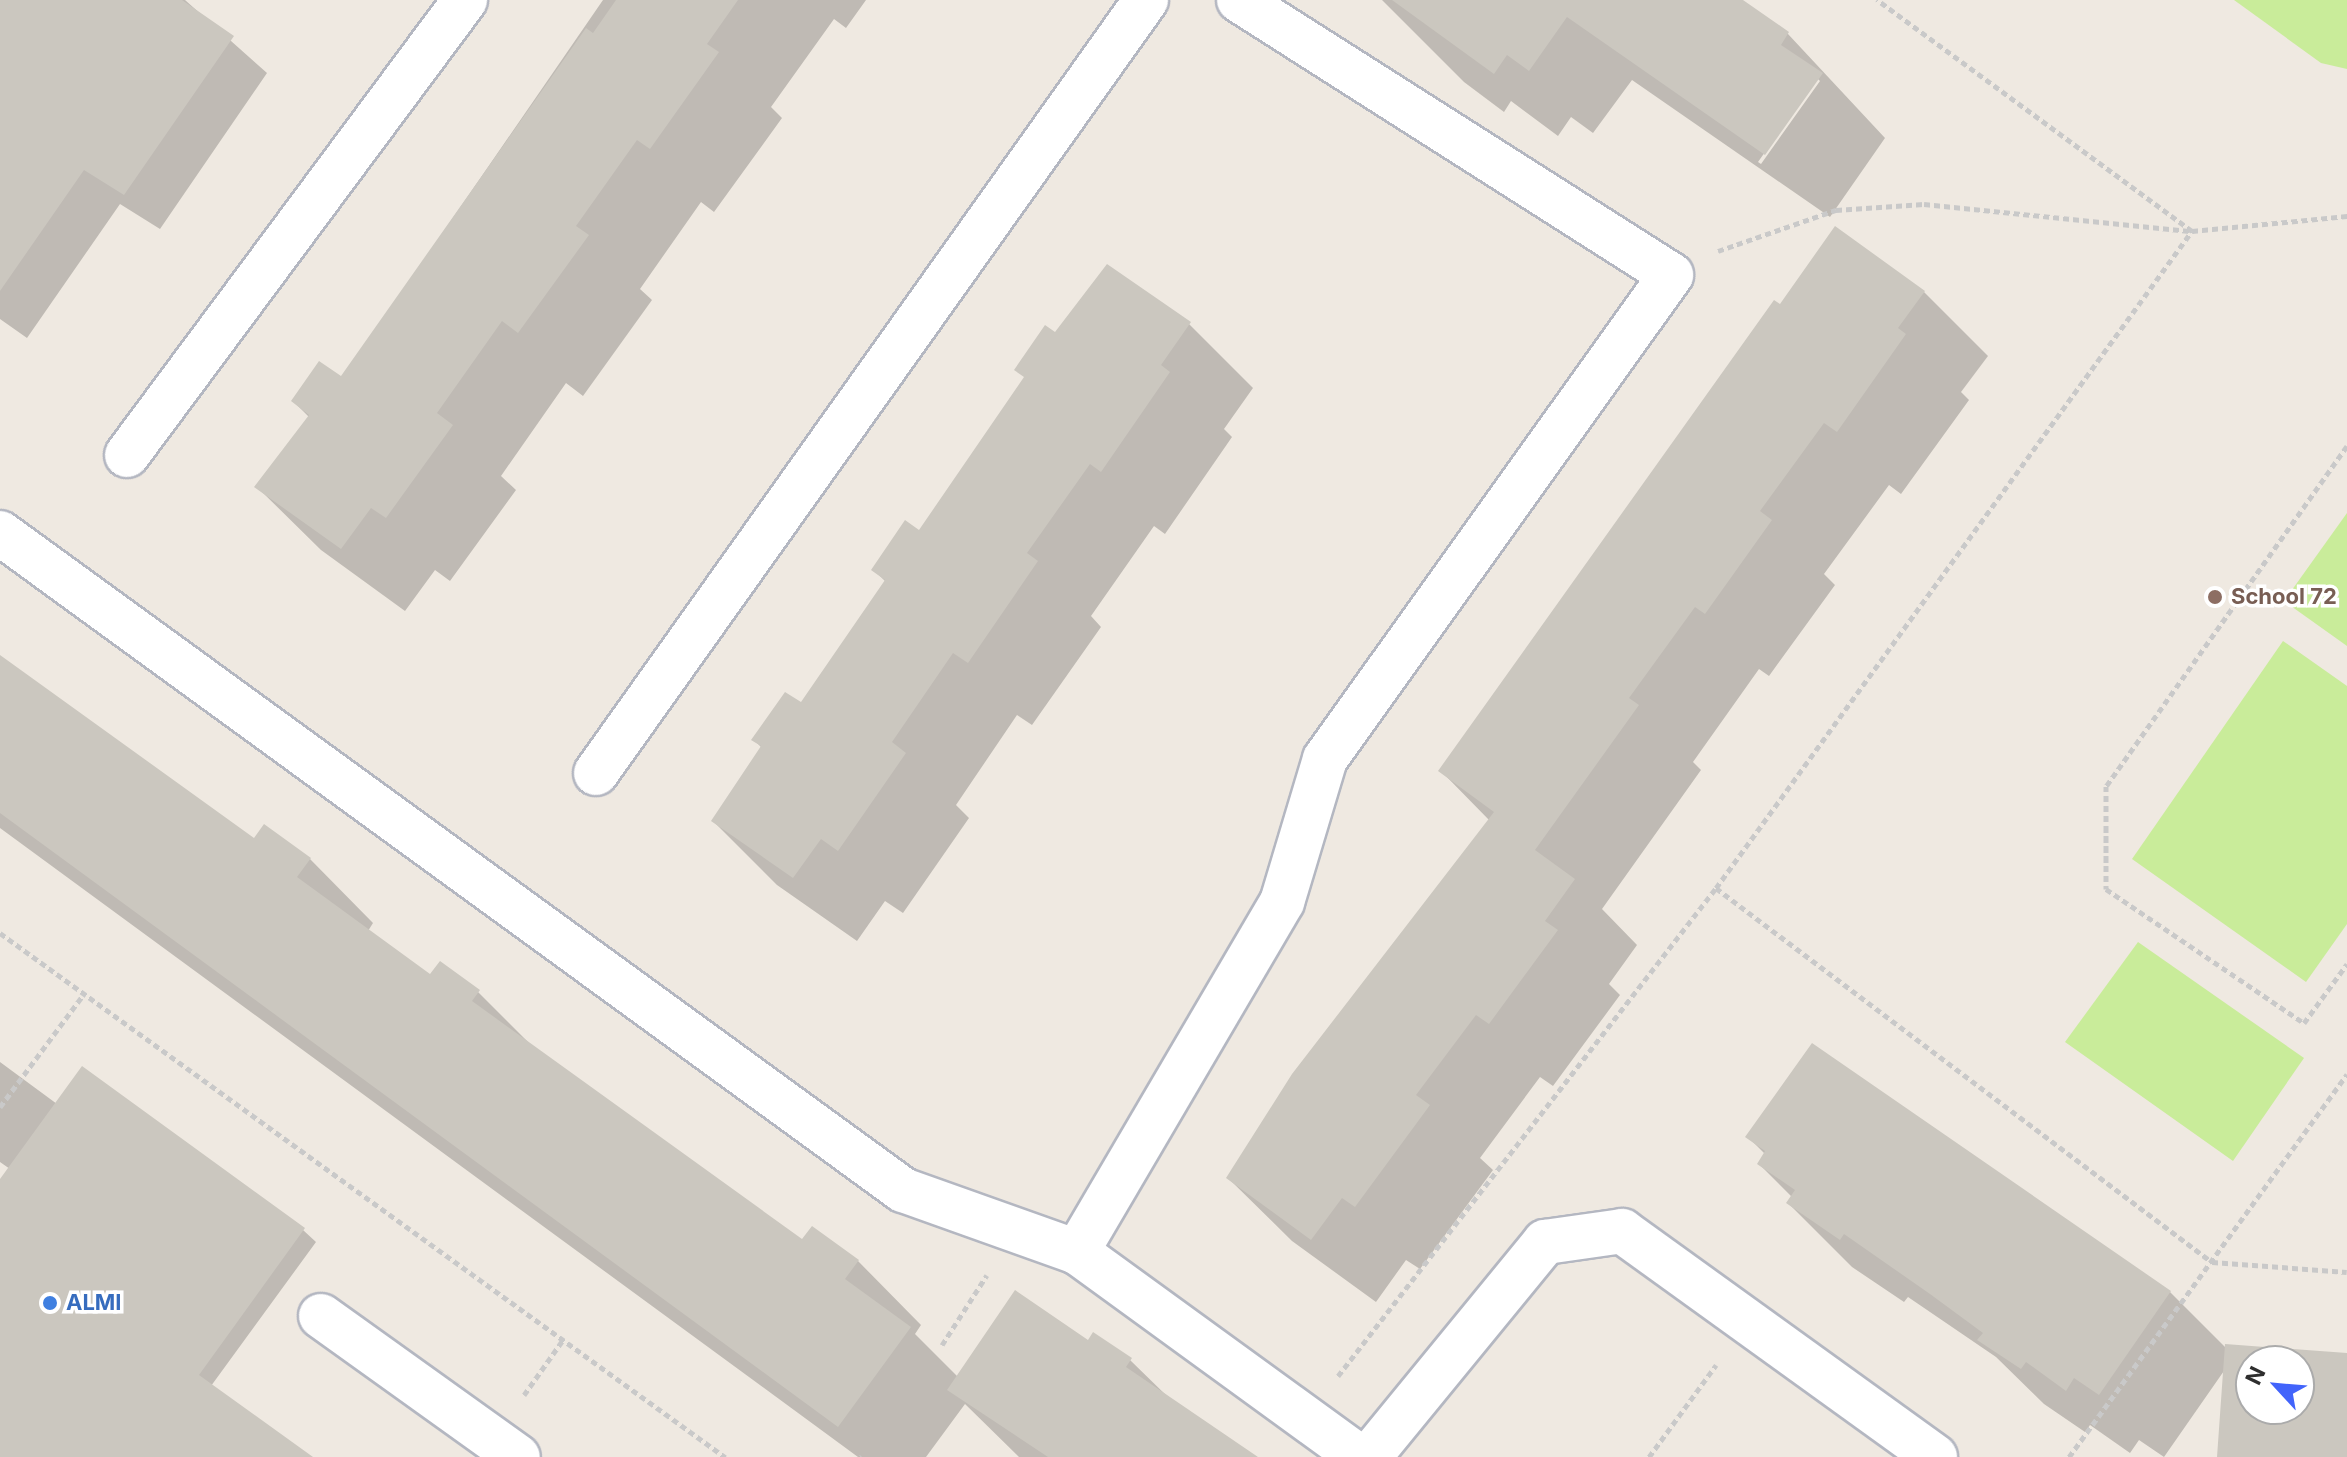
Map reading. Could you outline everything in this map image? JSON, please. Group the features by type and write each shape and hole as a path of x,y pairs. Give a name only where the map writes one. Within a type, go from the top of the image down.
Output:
{"lane":[{"path":"127,455 465,0"},
{"path":"596,773 1146,0"},
{"path":"1077,1252 1282,902 1325,759 1671,275 1239,0"},
{"path":"0,533 903,1190 1077,1252 1359,1457"},
{"path":"1369,1457 1545,1242 1622,1231 1935,1457"},
{"path":"321,1316 518,1457"}],"path":[{"path":"1877,0 2192,231"},
{"path":"1671,275 1709,255 1836,210 1924,204 2192,231 2347,216"},
{"path":"1306,1417 1716,888 2192,231"},
{"path":"2347,446 2106,786 2106,889 2304,1023 2347,964"},
{"path":"1716,888 2212,1262 2347,1272"},
{"path":"0,933 725,1457"},
{"path":"0,1107 84,994"},
{"path":"2069,1457 2347,1074"},
{"path":"942,1345 1017,1230"},
{"path":"1649,1457 1747,1322"}],"green space":[{"path":"2234,0 2347,0 2347,69 2321,63"},
{"path":"2347,513 2347,646 2284,601"},
{"path":"2283,641 2347,686 2347,924 2306,982 2132,859"},
{"path":"2138,942 2304,1058 2233,1161 2065,1042"}],"building":[{"path":"0,0 182,0 234,36 124,195 84,170 0,291"},
{"path":"616,0 738,0 707,44 719,52 650,149 637,140 576,226 589,235 518,333 502,321 437,413 453,425 386,518 371,508 341,549 254,487 309,415 291,401 319,361 341,376 586,28 593,33"},
{"path":"1392,0 1743,0 1789,32 1781,45 1823,73 1765,155 1567,17 1529,71 1507,55 1494,74"},
{"path":"1835,226 1925,291 1898,328 1906,334 1837,432 1824,423 1760,511 1772,520 1705,614 1695,607 1629,698 1639,705 1535,850 1575,879 1545,921 1558,930 1489,1024 1476,1015 1416,1095 1430,1105 1355,1207 1342,1198 1311,1240 1226,1178 1292,1074 1494,812 1438,771 1774,300 1780,304"},
{"path":"1107,264 1191,322 1161,365 1170,372 1101,472 1090,464 1027,553 1038,561 968,663 953,653 892,742 906,753 838,851 821,839 793,878 711,821 761,746 751,740 785,692 801,702 885,580 871,570 905,520 919,530 1024,377 1014,370 1045,325 1055,332"},
{"path":"0,655 254,838 264,824 311,858 297,877 430,974 440,961 480,990 472,1001 802,1239 812,1226 859,1260 845,1279 911,1327 838,1427 0,813"},
{"path":"1812,1043 2171,1291 2099,1395 2074,1378 2066,1391 2026,1362 2021,1369 1977,1340 1983,1333 1930,1294 1844,1234 1840,1240 1786,1203 1795,1190 1757,1164 1765,1151 1745,1137"},
{"path":"82,1066 305,1228 199,1375 313,1457 0,1457 0,1179"},
{"path":"1015,1290 1088,1340 1093,1332 1132,1358 1126,1367 1258,1457 1048,1457 947,1390"},
{"path":"2225,1344 2239,1345 2235,1345 2235,1425 2315,1425 2315,1351 2347,1353 2347,1457 2217,1457"}],"place":[{"name":"School 72","path":"2215,597"},
{"name":"ALMI","path":"50,1303"}]}
